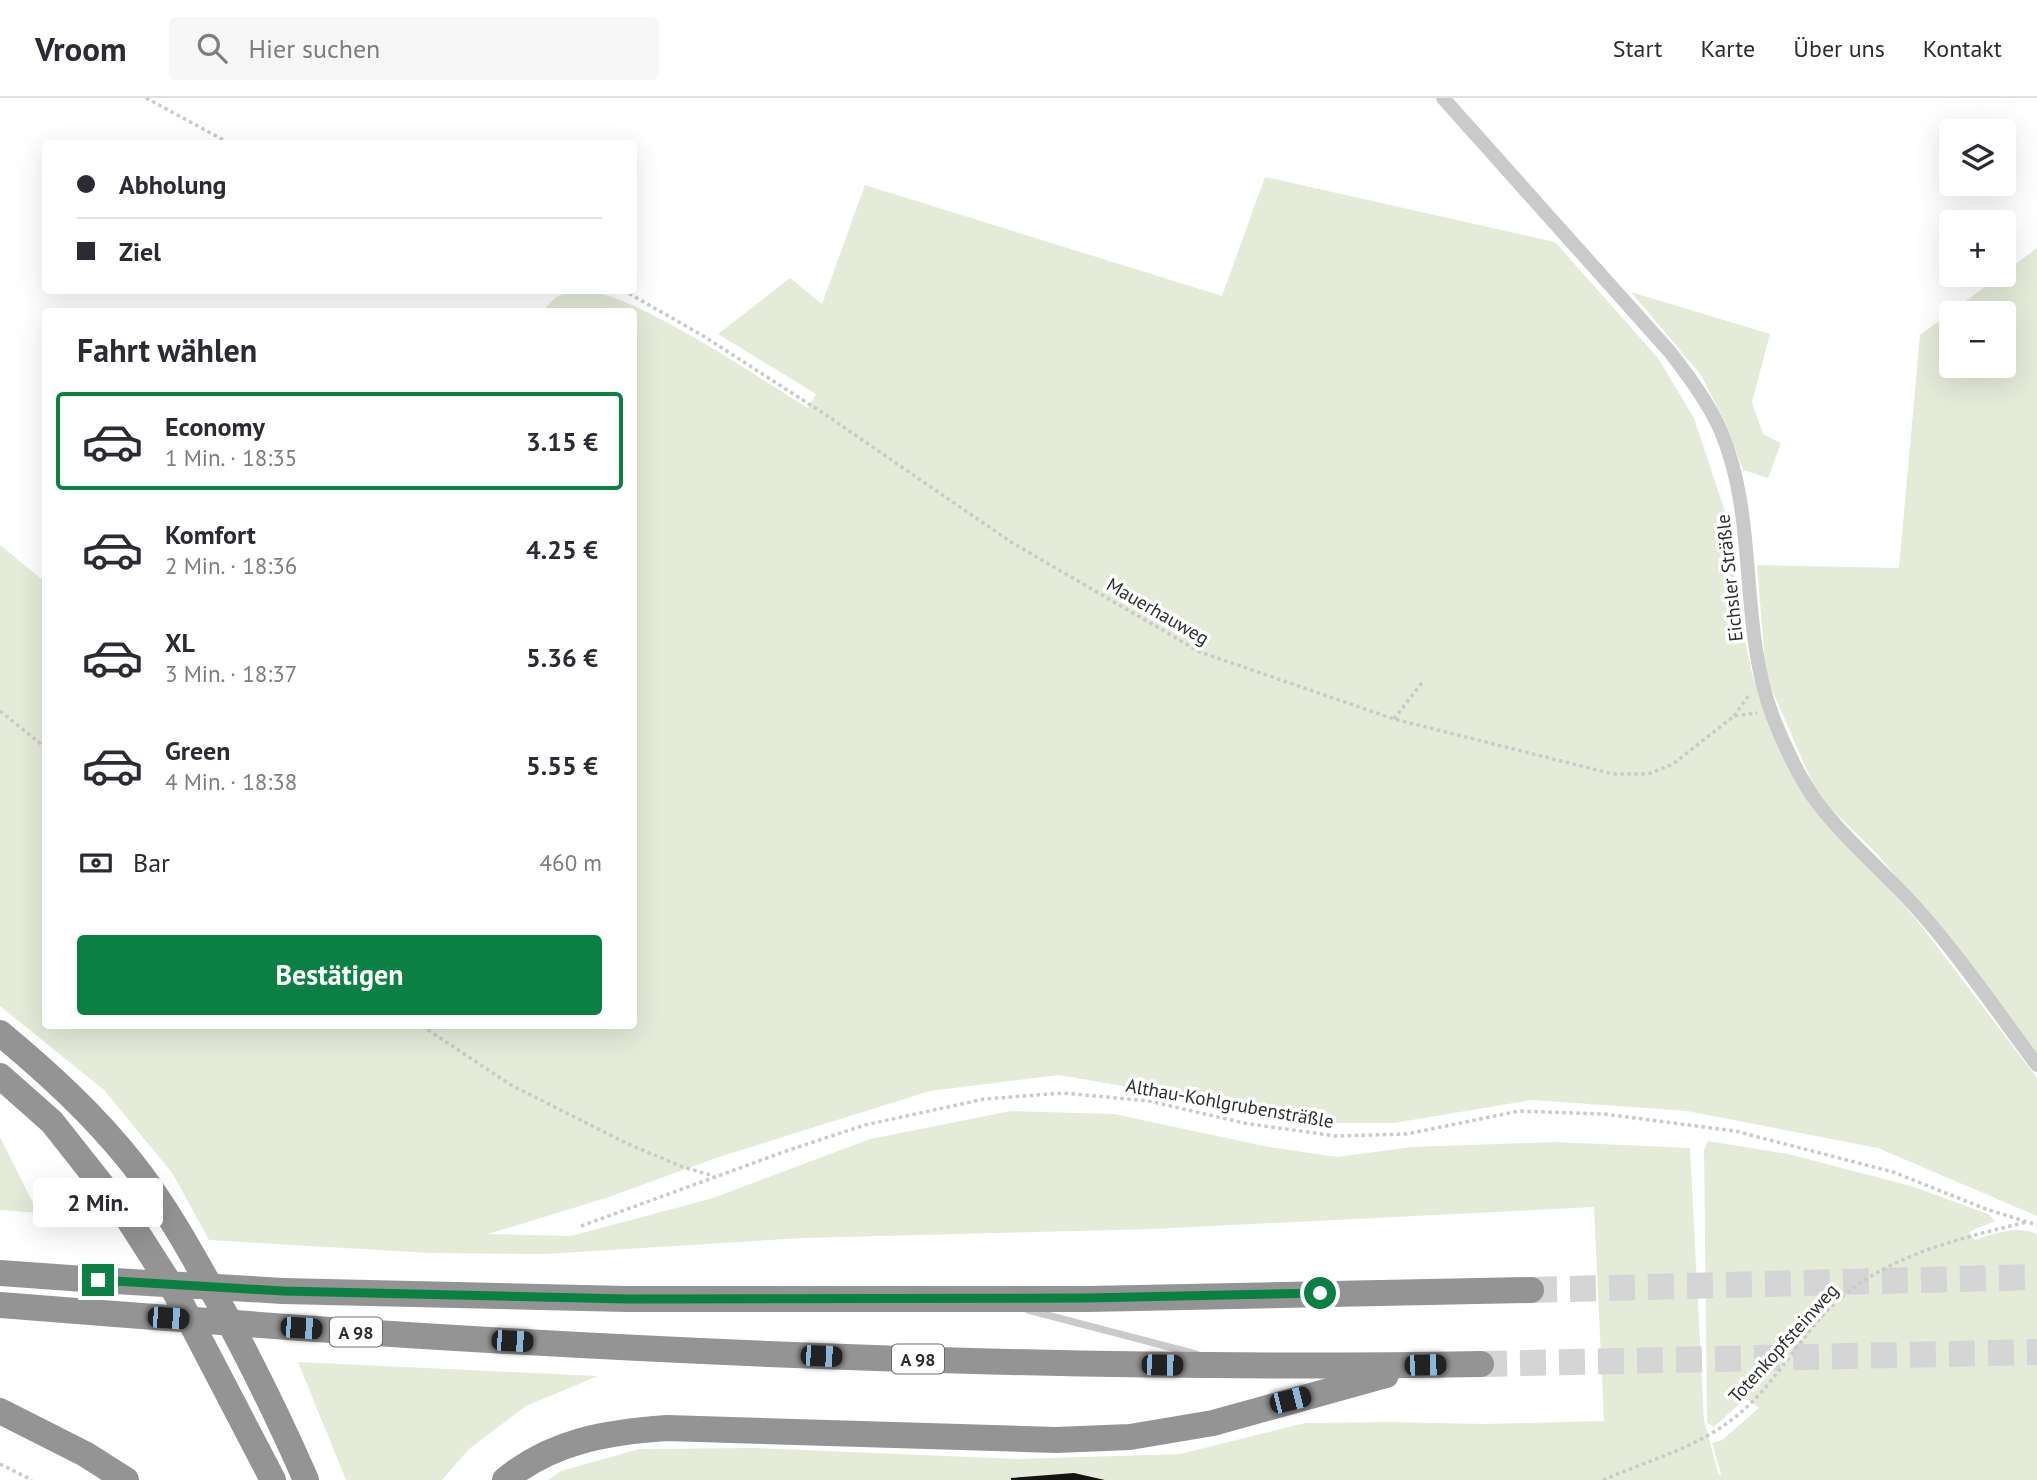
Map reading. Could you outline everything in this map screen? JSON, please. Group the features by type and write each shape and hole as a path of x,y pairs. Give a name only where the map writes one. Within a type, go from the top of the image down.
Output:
{"highway":[{"path":"0,1033 65,1088 97,1121 158,1199 194,1257 254,1367 306,1480"},
{"path":"0,1076 52,1122 127,1217 176,1292 273,1480"},
{"name":"A 98","path":"0,1273 283,1291 627,1299 1102,1298 1531,1290"},
{"name":"A 98","path":"0,1305 301,1328 743,1353 1006,1362 1257,1366 1480,1364"},
{"path":"505,1480 518,1469 550,1451 590,1437 622,1431 667,1428 1056,1440 1130,1437 1213,1423 1425,1365"},
{"path":"0,1411 85,1454 126,1480"}],"street":[{"name":"Eichsler Sträßle","path":"1443,98 1670,352 1702,394 1721,432 1735,474 1742,517 1751,619 1760,674 1773,716 1815,800 1921,912 2037,1065"}],"lane":[{"path":"951,1298 1021,1308 1167,1348 1257,1366"}],"path":[{"path":"146,98 224,140"},
{"name":"Mauerhauweg","path":"630,294 716,344 837,422 1011,542 1200,652 1394,719 1612,774 1648,774 1673,764 1734,716 1757,713 1773,716"},
{"path":"1394,719 1424,680"},
{"path":"0,711 42,745"},
{"path":"427,1029 511,1085 628,1144 683,1167 716,1176"},
{"name":"Althau-Kohlgrubensträßle","path":"580,1226 865,1125 984,1099 1063,1093 1149,1101 1244,1124 1335,1136 1408,1134 1519,1111 1604,1114 1735,1131 1894,1172 1986,1209 2037,1225"},
{"name":"Totenkopfsteinweg","path":"1604,1480 1684,1447 1732,1419 1761,1394 1825,1313 1873,1274 1973,1235 2028,1221"},
{"path":"0,1464 32,1480"}],"green space":[{"path":"1265,177 1555,242 1658,358 1694,418 1731,530 1736,601 1753,677 1789,762 1812,803 1916,919 2037,1078 2037,1216 1878,1148 1687,1111 1532,1100 1394,1123 1336,1123 1059,1075 930,1091 716,1158 606,1198 488,1234 571,1236 713,1198 870,1139 1011,1111 1114,1114 1264,1146 1337,1157 1412,1147 1555,1142 1690,1148 1704,1420 1719,1476 1721,1474 1712,1443 1722,1440 1759,1408 1746,1398 1714,1427 1707,1423 1704,1150 1708,1141 1788,1154 1911,1186 1988,1214 1995,1221 1969,1232 1975,1240 2013,1230 2037,1234 2037,1480 548,1480 561,1471 639,1449 757,1448 1018,1459 1180,1454 1305,1423 1484,1424 1604,1421 1594,1207 1153,1229 803,1238 545,1254 429,1253 209,1240 173,1174 104,1090 0,1006 0,545 42,580 42,1029 637,1029 637,308 546,308 564,294 600,294 623,301 656,317 726,356 808,408 816,394 718,334 790,278 822,304 865,185 1222,296"},
{"path":"2037,248 2037,1054 1923,908 1878,855 1818,796 1766,676 1757,565 1899,568 1920,335 1939,321 1939,378 2016,378 2016,301 1966,301 1985,287 2016,287 2016,264"},
{"path":"1631,292 1770,334 1752,402 1763,434 1781,443 1768,478 1743,470 1726,424 1701,375"},
{"path":"0,1137 38,1213 0,1210"},
{"path":"298,1362 598,1376 526,1406 469,1449 442,1480 346,1480"}],"building":[{"path":"1074,1473 1105,1480 1011,1480 1011,1478"}],"tunnel":[{"path":"1531,1290 2037,1277"},
{"path":"1481,1364 2037,1352"}],"route":[{"path":"98,1280 283,1291 627,1299 1088,1298 1320,1293"}]}
